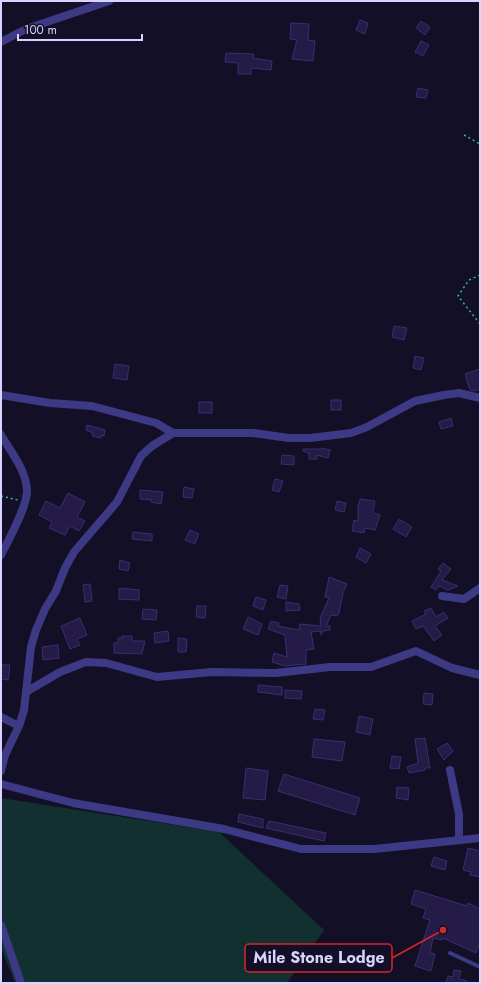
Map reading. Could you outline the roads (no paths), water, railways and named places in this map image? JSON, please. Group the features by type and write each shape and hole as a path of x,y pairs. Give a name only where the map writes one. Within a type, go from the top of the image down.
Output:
{"street":[{"path":"1,42 26,29 110,1"},
{"path":"1,395 50,403 92,406 156,423 173,433 253,433 289,438 310,438 351,433 368,427 415,401 444,394 459,394 480,398"},
{"path":"1,771 5,755 19,726 24,710 31,647 34,636 45,609 56,591 65,568 74,552 118,502 141,456 152,446 173,433"},
{"path":"1,435 18,463 26,482 27,491 26,502 1,555"},
{"path":"442,596 464,599 480,588"},
{"path":"26,692 75,665 91,662 106,663 157,677 212,672 276,673 330,667 371,667 416,651 452,668 480,675"},
{"path":"1,717 19,726"},
{"path":"450,770 459,814 459,840"},
{"path":"1,784 72,803 224,830 301,849 374,849 480,838"},
{"path":"1,925 21,983"}],"lane":[{"path":"450,953 480,967"}],"place":[{"name":"Mile Stone Lodge","path":"443,930"}]}
